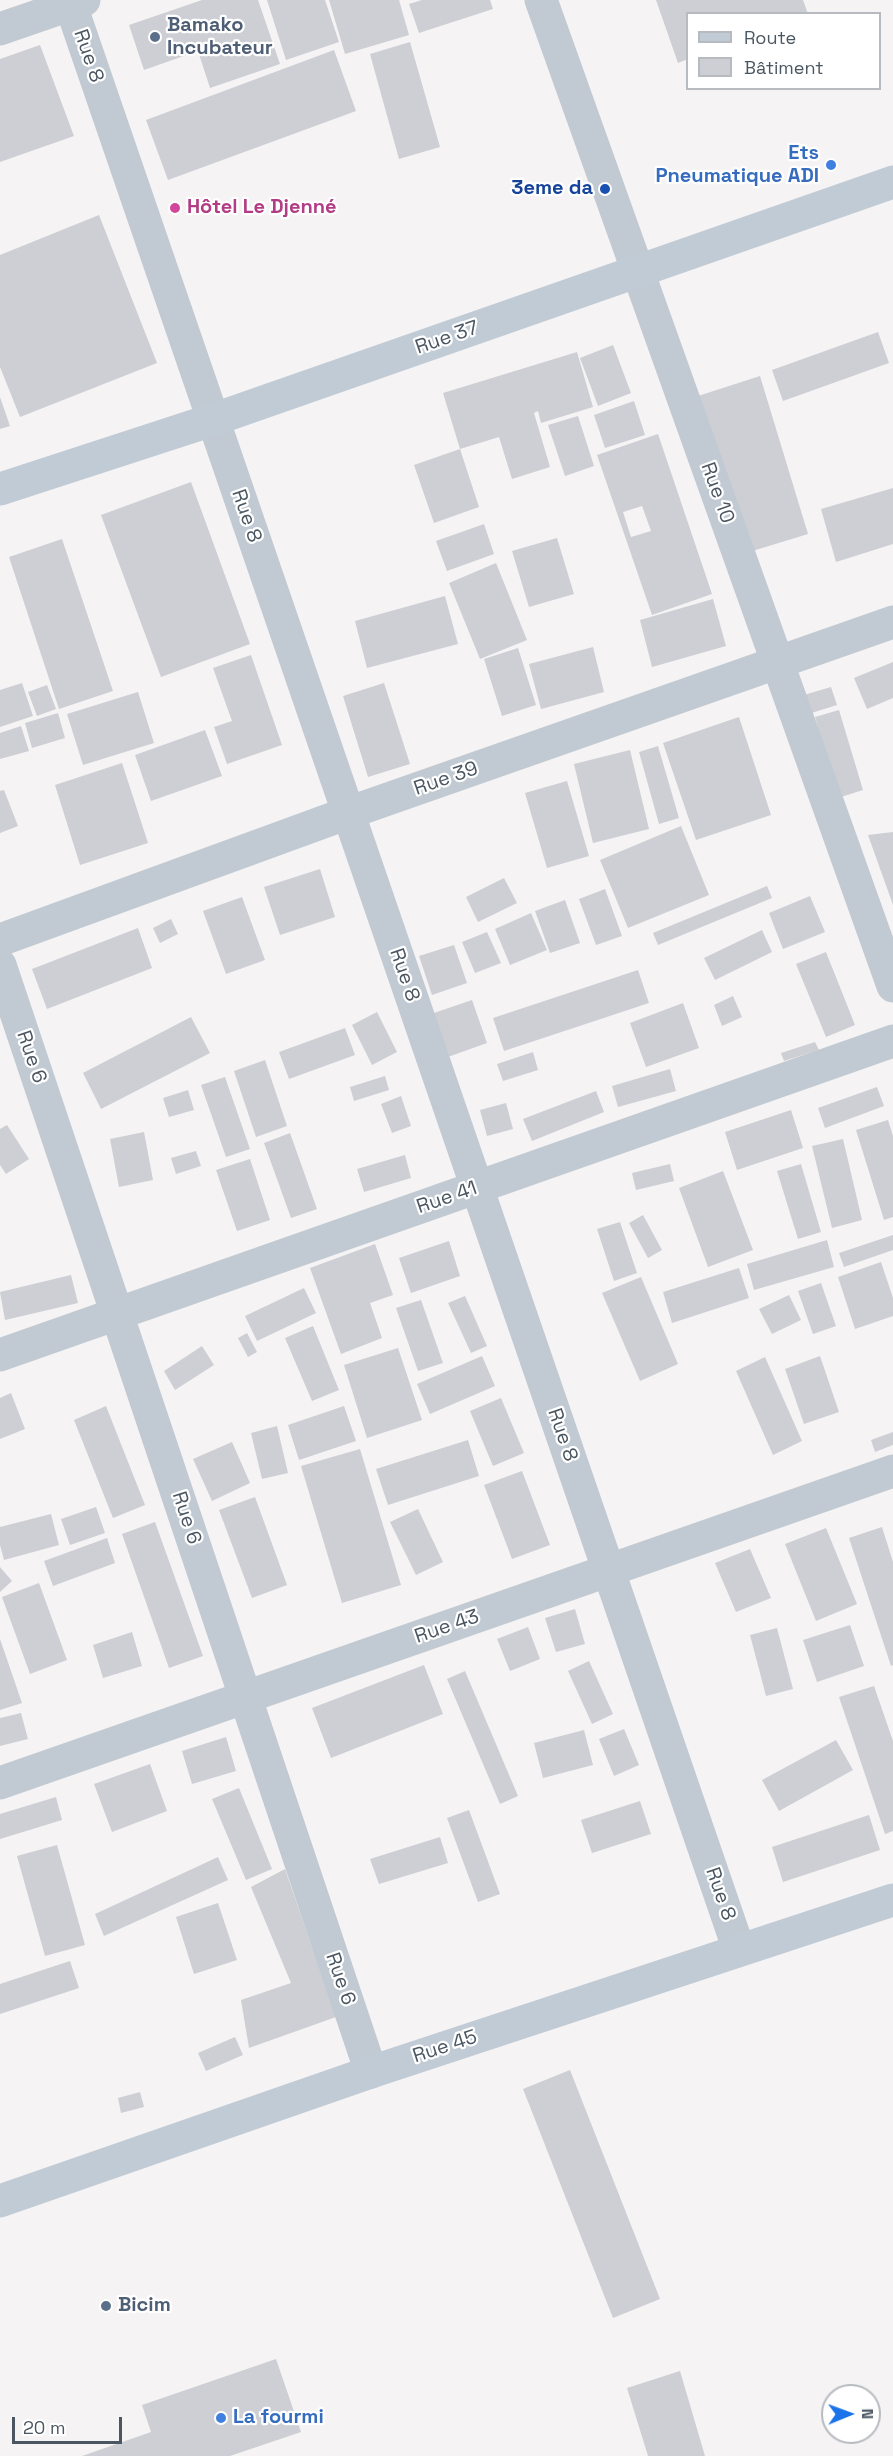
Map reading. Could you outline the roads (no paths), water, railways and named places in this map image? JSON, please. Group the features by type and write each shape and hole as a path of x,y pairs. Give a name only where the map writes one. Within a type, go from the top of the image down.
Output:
{"street":[{"name":"Rue 10","path":"541,0 893,986"},
{"path":"0,29 74,2"},
{"name":"Rue 8","path":"74,2 212,420 739,1950"},
{"name":"Rue 37","path":"0,489 212,420 893,182"},
{"name":"Rue 39","path":"0,940 348,813 893,622"},
{"name":"Rue 6","path":"0,965 371,2072"},
{"name":"Rue 41","path":"0,1355 893,1041"},
{"name":"Rue 43","path":"0,1783 893,1472"},
{"name":"Rue 45","path":"0,2201 371,2072 893,1900"}],"place":[{"name":"Bamako Incubateur","path":"155,37"},
{"name":"Ets Pneumatique ADI","path":"831,165"},
{"name":"3eme da","path":"605,189"},
{"name":"Hôtel Le Djenné","path":"175,208"},
{"name":"Bicim","path":"106,2306"},
{"name":"La fourmi","path":"221,2418"}]}
